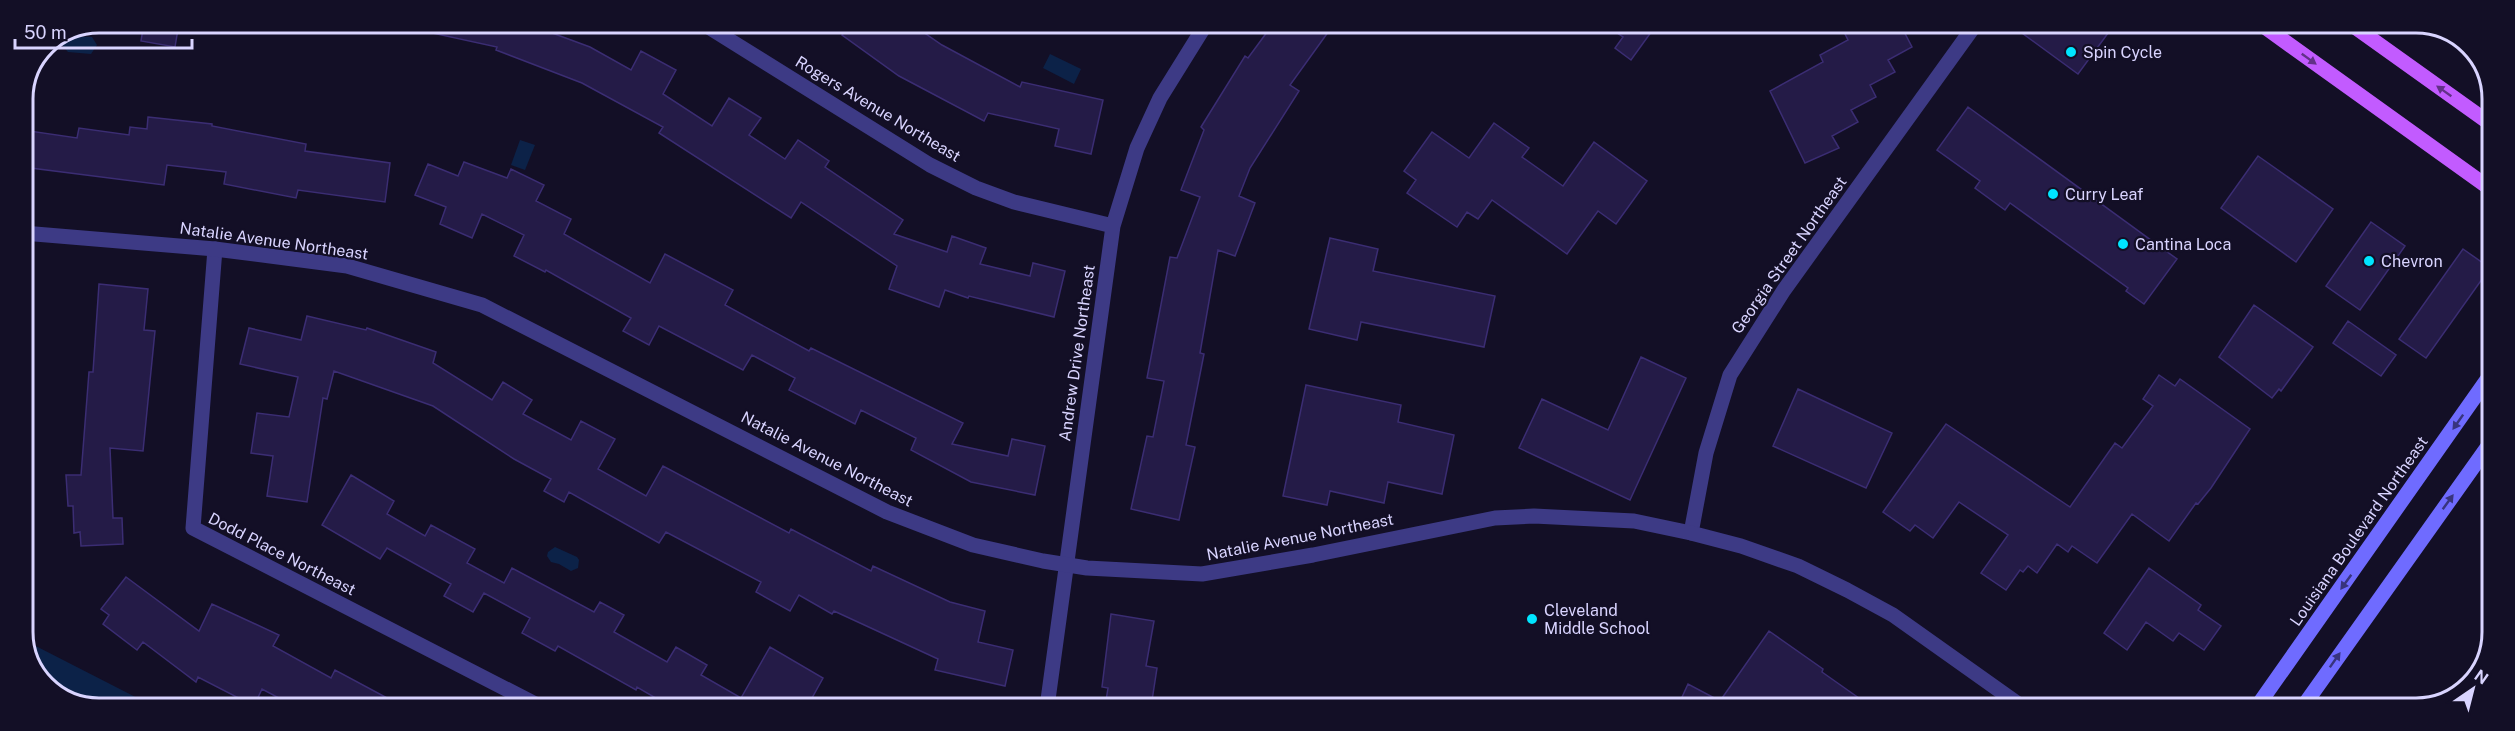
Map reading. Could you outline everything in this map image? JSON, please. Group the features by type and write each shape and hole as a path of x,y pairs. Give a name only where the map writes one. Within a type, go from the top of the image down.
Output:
{"main road":[{"path":"2273,33 2482,183"},
{"path":"2363,33 2482,118"},
{"name":"Louisiana Boulevard Northeast","path":"2263,698 2482,387"},
{"path":"2308,698 2482,455"}],"street":[{"name":"Rogers Avenue Northeast","path":"718,33 930,165 976,188 1014,202 1113,226"},
{"name":"Andrew Drive Northeast","path":"1048,698 1113,226 1137,148 1160,98 1200,33"},
{"name":"Georgia Street Northeast","path":"1691,532 1706,453 1730,375 1784,290 1969,33"},
{"name":"Natalie Avenue Northeast","path":"33,234 215,249 347,266 482,305 887,512 973,545 1066,565 1202,573 1313,555 1495,518 1534,516 1634,521 1691,532 1798,566 1856,595 1893,615 2011,698"},
{"name":"Dodd Place Northeast","path":"215,249 193,528 523,698"}],"water":[{"path":"79,36 92,37 97,45 91,54 68,52 62,45"},
{"path":"1050,54 1081,69 1074,84 1043,68"},
{"path":"520,140 535,145 525,170 511,165"},
{"path":"555,547 577,557 578,568 571,571 551,562 547,556 548,552"},
{"path":"34,645 137,698 100,698 74,693 63,687 47,672"}],"building":[{"path":"142,33 177,33 175,47 141,41"},
{"path":"432,33 552,33 590,47 631,70 641,51 676,70 663,94 712,126 729,98 761,118 749,135 785,159 798,140 829,161 825,167 903,220 894,234 947,252 952,236 986,248 980,264 1030,276 1033,263 1065,271 1054,317 969,296 968,298 945,290 939,307 889,289 897,266 801,202 791,218 659,133 663,127 582,83 496,50 497,47"},
{"path":"843,33 925,33 942,45 1020,87 1022,82 1103,100 1091,154 1055,146 1059,129 988,113 984,121 899,76 842,35"},
{"path":"1266,33 1328,33 1290,85 1299,91 1250,168 1239,196 1255,203 1235,256 1218,250 1200,353 1204,354 1186,445 1195,447 1179,520 1131,509 1147,436 1153,437 1164,381 1147,378 1170,257 1177,258 1200,197 1181,190 1204,130 1201,127 1245,56 1248,58"},
{"path":"1617,33 1650,33 1631,60 1615,48 1623,37"},
{"path":"1844,33 1905,33 1912,47 1888,60 1895,72 1870,85 1876,97 1851,110 1858,122 1832,136 1839,148 1805,163 1770,91 1823,62 1820,55 1848,40"},
{"name":"Spin Cycle","path":"2022,33 2108,33 2078,74"},
{"path":"1968,107 2177,259 2144,304 2126,291 2128,288 2010,203 2005,210 1975,188 1980,181 1937,150"},
{"path":"148,117 212,124 212,126 306,144 305,151 390,163 385,202 298,190 296,198 224,184 226,172 167,165 164,185 33,168 33,131 77,138 79,128 129,135 130,127 147,129"},
{"path":"1494,123 1529,148 1522,157 1563,186 1594,142 1647,181 1616,224 1598,211 1567,254 1492,200 1478,219 1467,212 1457,227 1407,193 1416,180 1404,171 1432,132 1469,158"},
{"path":"2258,156 2333,209 2296,262 2221,208"},
{"path":"464,162 507,178 511,169 544,185 536,201 571,219 564,234 650,283 665,254 733,290 725,305 809,351 811,348 963,423 952,444 1008,456 1012,439 1045,446 1035,495 971,482 911,450 916,438 861,410 855,424 789,390 795,378 752,355 743,370 659,326 649,345 623,331 631,318 546,270 545,272 514,256 524,235 482,214 472,238 440,224 446,207 415,195 428,164 458,176"},
{"path":"2371,222 2405,246 2360,310 2326,286"},
{"path":"1330,238 1378,249 1373,271 1495,296 1484,347 1361,322 1357,340 1309,329"},
{"path":"2463,249 2482,262 2482,279 2426,358 2399,339"},
{"path":"99,284 148,289 144,330 155,331 143,451 110,448 113,518 122,518 123,544 81,546 80,532 74,533 73,506 68,506 66,475 81,475 89,372 93,372"},
{"path":"2254,305 2313,347 2281,391 2279,389 2272,398 2219,357"},
{"path":"307,316 366,330 367,328 436,352 433,363 492,400 503,382 532,400 523,414 571,440 581,421 615,439 598,469 646,496 663,466 789,533 791,529 871,571 873,566 950,602 985,611 978,642 1013,650 1005,686 935,670 938,659 834,611 832,614 799,595 790,611 756,592 761,582 666,532 659,543 569,492 564,502 544,491 551,479 514,459 433,406 334,371 327,399 323,398 307,502 267,496 273,456 251,453 257,413 289,417 298,377 240,364 249,328 301,340"},
{"path":"2348,321 2396,355 2381,376 2333,343"},
{"path":"1641,357 1686,378 1630,500 1519,448 1542,399 1608,430"},
{"path":"2159,375 2175,386 2180,379 2250,429 2211,488 2198,504 2196,503 2169,541 2132,514 2097,563 2072,546 2068,552 2057,544 2037,573 2028,566 2023,572 2020,570 2006,590 1981,573 2008,535 1959,502 1933,538 1915,525 1910,531 1883,512 1946,424 2070,507 2115,443 2122,448 2153,406 2143,399"},
{"path":"1306,385 1401,405 1398,422 1454,435 1442,494 1388,482 1384,503 1330,491 1327,505 1283,496"},
{"path":"1798,389 1892,433 1866,488 1773,446"},
{"path":"351,475 394,501 387,514 425,536 431,525 475,549 467,563 504,583 512,568 594,612 600,602 624,615 614,632 667,662 676,647 707,665 701,675 741,698 656,698 637,687 636,690 558,646 555,651 522,633 530,618 484,593 473,612 444,596 451,584 387,548 380,559 322,525"},
{"path":"2149,568 2201,605 2198,610 2221,626 2204,650 2179,633 2173,641 2146,622 2127,650 2104,633"},
{"path":"126,577 199,631 212,604 279,635 273,646 331,678 335,670 387,698 279,698 262,689 258,698 239,698 198,677 196,682 143,642 137,650 103,624 109,615 101,609"},
{"path":"1111,614 1154,621 1146,666 1157,668 1152,698 1106,698 1108,688 1102,687"},
{"path":"1769,631 1823,669 1822,672 1859,698 1722,698"},
{"path":"770,647 823,678 812,698 741,698"},
{"path":"1688,684 1714,698 1682,698"}],"place":[{"name":"Spin Cycle","path":"2071,52"},
{"name":"Curry Leaf","path":"2053,194"},
{"name":"Cantina Loca","path":"2123,244"},
{"name":"Chevron","path":"2369,261"},
{"name":"Cleveland Middle School","path":"1532,619"}]}
